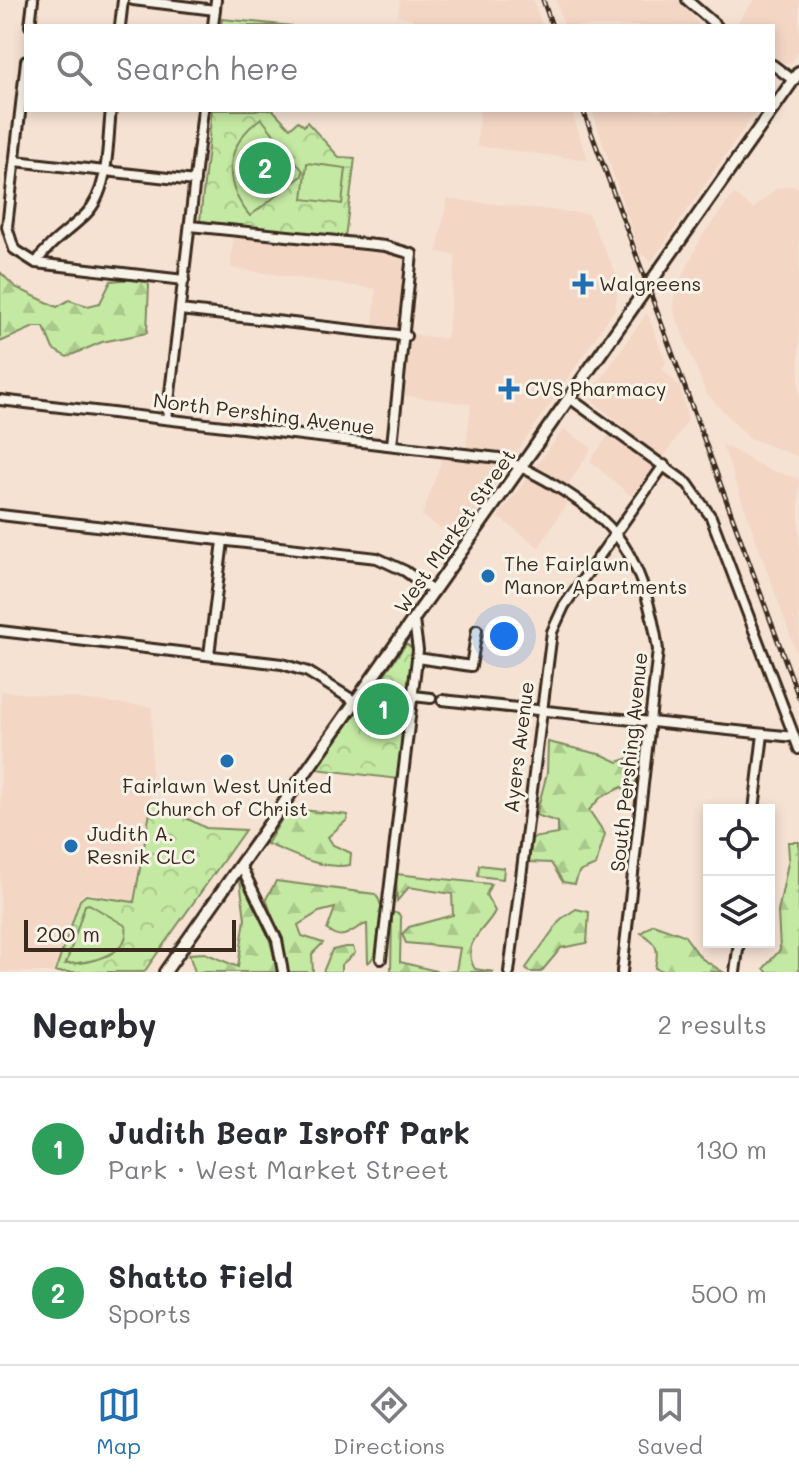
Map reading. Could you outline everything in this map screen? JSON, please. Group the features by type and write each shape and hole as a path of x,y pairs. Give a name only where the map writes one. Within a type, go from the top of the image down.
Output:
{"main road":[{"name":"West Market Street","path":"775,107 796,76"},
{"name":"West Market Street","path":"165,972 772,112"}],"street":[{"path":"30,24 33,0"},
{"path":"120,24 123,0"},
{"path":"133,0 215,5"},
{"path":"687,0 715,24"},
{"path":"775,66 796,76"},
{"path":"24,79 15,161 5,194 10,242 23,257 36,263 184,280"},
{"path":"36,263 49,245 94,205 103,171 111,112"},
{"path":"167,419 203,112"},
{"path":"15,161 195,181"},
{"path":"190,226 407,250 412,254 414,263 392,445"},
{"path":"180,310 406,336"},
{"path":"571,399 688,484 711,517 799,749"},
{"name":"North Pershing Avenue","path":"0,400 499,458 523,467"},
{"name":"Ayers Avenue","path":"509,972 552,632 564,606 664,465"},
{"name":"South Pershing Avenue","path":"523,467 589,510 616,535 635,570 655,633 658,661 652,723 622,972"},
{"path":"0,515 377,558 393,564 434,592"},
{"path":"209,655 223,541"},
{"path":"381,959 417,658 418,633 414,621"},
{"path":"417,658 471,666 477,630"},
{"path":"0,631 298,668 356,702"},
{"path":"413,696 431,698"},
{"path":"442,700 794,737"},
{"path":"755,804 763,734"},
{"path":"241,866 277,940 283,972"},
{"path":"735,972 738,948"}],"shaded area":[{"path":"400,0 533,0 541,24 412,24 412,18 398,16"},
{"path":"556,0 680,0 698,24 563,24"},
{"path":"754,0 799,0 799,51 791,63 783,63 775,57 775,24 736,24"},
{"path":"480,112 572,112 588,160 477,146"},
{"path":"593,112 756,112 652,261 640,254"},
{"path":"799,187 799,457 749,438 706,393 673,309 675,292 702,236 734,194 753,209 776,189"},
{"path":"447,199 588,214 619,280 615,309 457,539 422,516 442,459 466,446 471,404 401,395 410,334 447,339 456,255 437,252"},
{"path":"233,234 407,256 401,328 393,331 373,328 376,289 231,268"},
{"path":"647,313 666,363 662,369 680,387 688,420 636,500 590,461 608,436 623,426 588,397"},
{"path":"564,429 592,448 564,490 572,495 539,547 498,517"},
{"path":"722,444 767,469 799,479 799,660"},
{"name":"Judith A. Resnik CLC","path":"1,691 152,707 151,800 132,901 86,892 79,898 53,972 0,972"}],"green space":[{"path":"222,19 273,24 221,24"},
{"path":"212,112 275,112 290,128 298,121 304,126 307,122 339,157 355,158 345,238 200,221"},
{"path":"261,118 303,171 302,176 250,216 234,190 231,164 240,140"},
{"path":"307,163 346,168 342,204 303,199"},
{"path":"0,272 15,287 57,307 69,300 88,306 100,303 111,281 143,278 149,285 147,333 102,342 67,357 53,349 44,327 34,327 0,342"},
{"path":"406,644 414,649 398,779 316,769"},
{"path":"548,742 603,755 618,762 641,754 641,770 629,796 622,787 601,797 589,810 605,834 596,865 579,872 575,884 563,882 551,863 529,862 532,838 558,834 558,822 536,815 547,773"},
{"path":"152,801 206,828 245,830 144,972 55,972 80,900 86,895 134,902"},
{"path":"292,809 348,815 347,820 328,837 333,845 351,853 350,865 318,863 267,844 286,812"},
{"path":"788,842 799,842 799,972 767,972 764,968 780,950 778,912 789,858"},
{"path":"479,865 504,868 503,879 478,876"},
{"path":"396,874 491,884 486,895 495,911 470,951 475,969 494,972 440,972 456,971 460,948 406,943 402,934 409,927 453,915 452,894 409,887 397,901"},
{"path":"240,880 254,895 278,972 195,972 189,954 205,953 238,967 245,919"},
{"path":"276,881 375,894 382,910 382,930 377,949 368,963 367,924 343,935 333,934 327,930 335,908 319,912 298,925 302,936 323,943 312,954 313,972 286,972 283,945 266,899"},
{"path":"89,904 126,926 126,936 122,945 106,956 66,964 85,905"},
{"path":"576,909 589,912 587,943 561,948 541,972 529,972 526,968 561,919"},
{"path":"392,912 399,914 401,919 400,962 440,972 391,972"},
{"path":"653,924 684,935 701,958 723,972 666,972 655,968 656,948 641,933"},
{"path":"353,947 355,953 341,965 341,972 323,972 332,950"}],"railway":[{"path":"543,0 551,24"},
{"path":"584,112 799,698"}],"place":[{"name":"Shatto Field","path":"265,168"},
{"name":"Walgreens","path":"583,284"},
{"name":"CVS Pharmacy","path":"509,389"},
{"name":"The Fairlawn Manor Apartments","path":"488,576"},
{"name":"Judith Bear Isroff Park","path":"383,709"},
{"name":"Fairlawn West United Church of Christ","path":"227,761"},
{"name":"Judith A. Resnik CLC","path":"71,846"}]}
